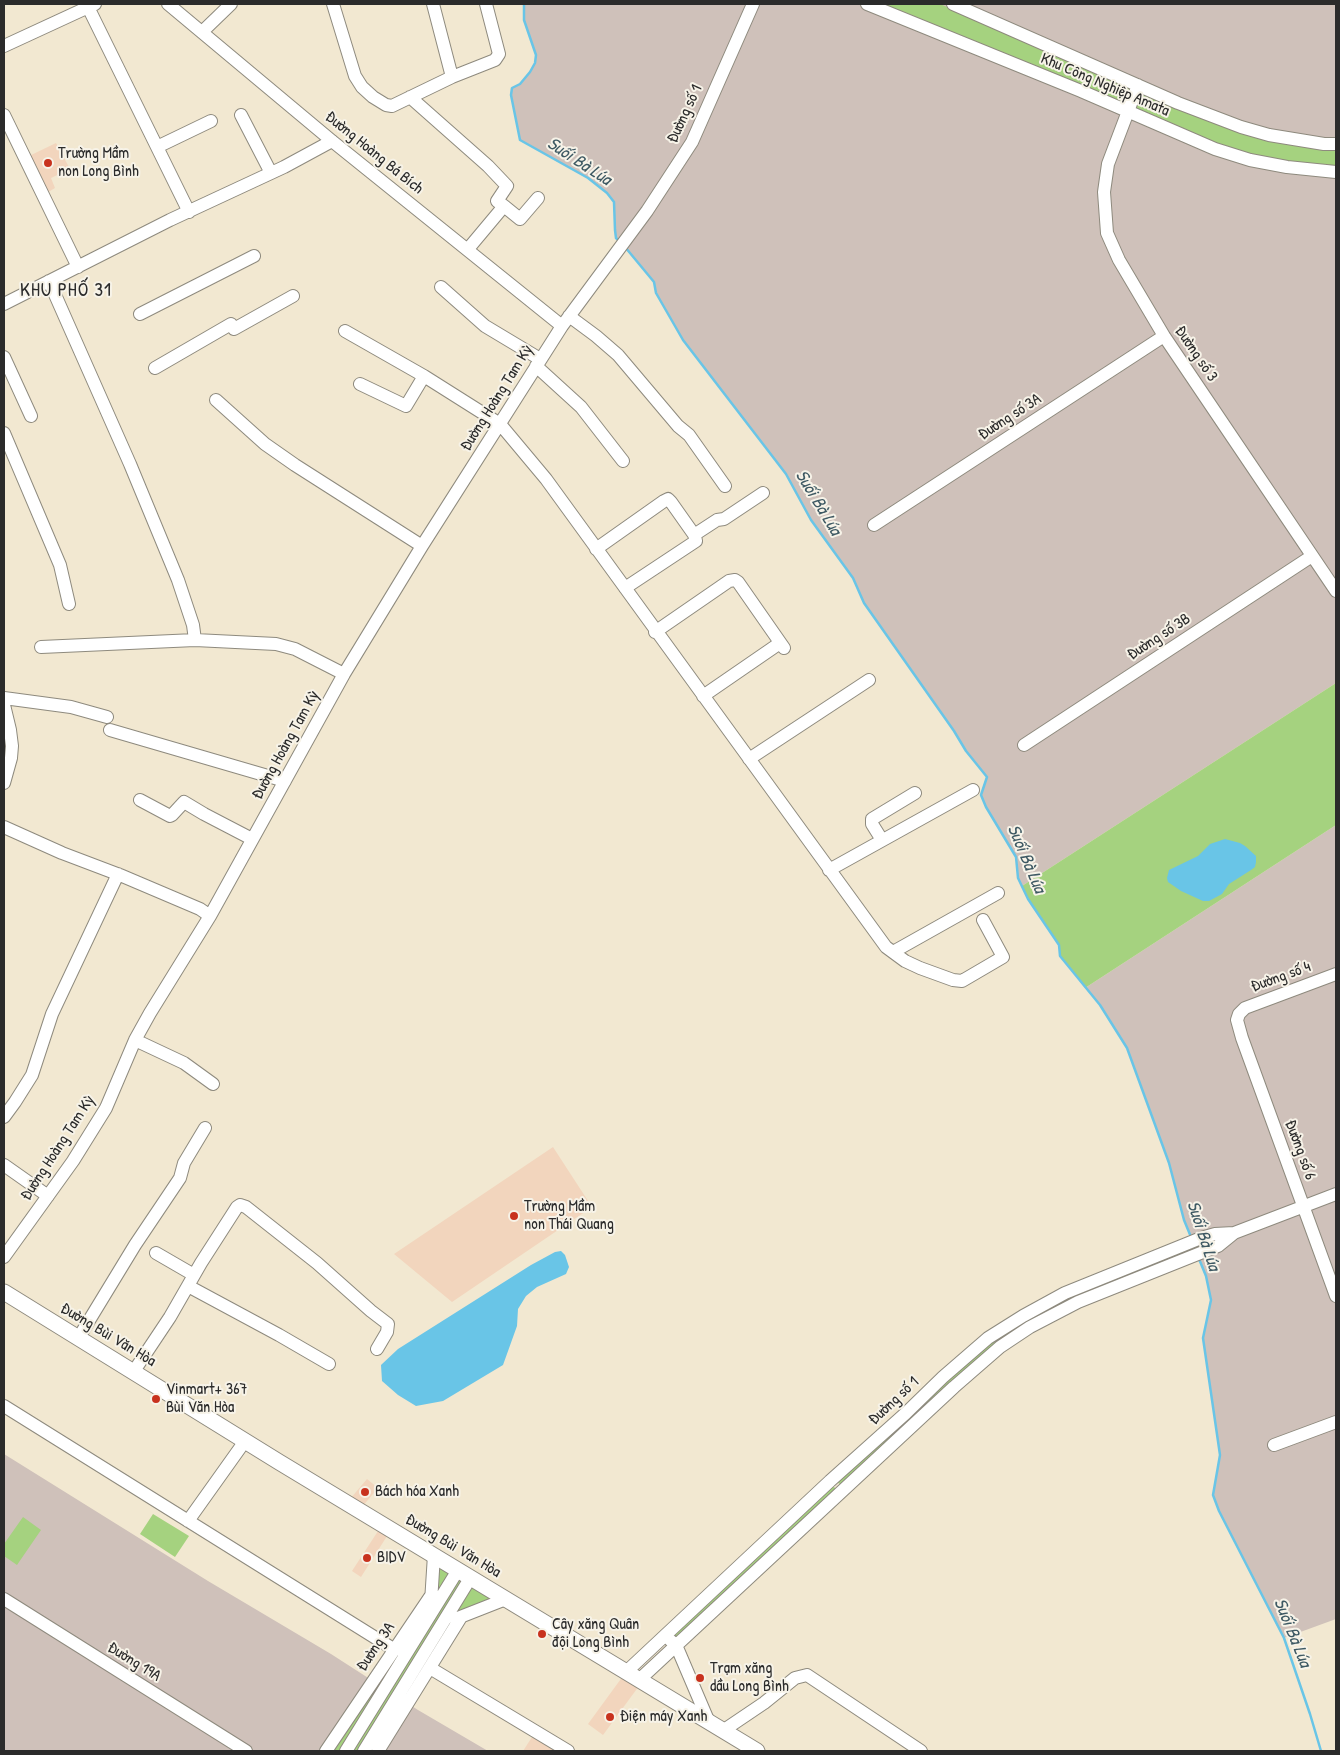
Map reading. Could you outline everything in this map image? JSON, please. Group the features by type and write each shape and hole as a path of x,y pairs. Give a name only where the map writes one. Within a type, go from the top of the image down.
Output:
{"main road":[{"name":"Đường Bùi Văn Hòa","path":"4,1292 245,1441 708,1720 756,1751"}],"street":[{"name":"Đường Hoàng Bá Bích","path":"168,4 332,141 468,249 566,321 596,336 618,355 678,426 689,435 725,486"},
{"path":"202,32 231,4"},
{"path":"333,4 355,76 373,97 386,105 392,106 497,58 499,54 486,4"},
{"path":"433,4 452,77"},
{"name":"Đường số 1","path":"613,257 647,211 692,142 753,4"},
{"name":"Khu Công Nghiệp Amata","path":"867,4 1181,136 1240,157 1287,167 1336,172"},
{"name":"Khu Công Nghiệp Amata","path":"953,4 1178,103 1241,128 1269,135 1324,144 1336,144"},
{"path":"4,46 92,6 189,212"},
{"name":"Đường số 3","path":"1138,85 1108,164 1104,192 1107,233 1118,260 1164,336 1336,591"},
{"path":"410,97 504,181 507,186 497,201 520,219 538,198"},
{"path":"4,115 78,267"},
{"path":"240,115 271,173"},
{"path":"157,147 211,121"},
{"path":"4,302 271,173 332,141"},
{"path":"468,249 504,206"},
{"path":"140,314 254,256"},
{"name":"Đường Hoàng Tam Kỳ","path":"4,1257 73,1161 106,1108 135,1040 210,916 344,674 422,546 538,363 613,257"},
{"path":"49,281 130,464 182,590 195,633 195,640"},
{"path":"441,287 485,326 538,363 577,402 623,461"},
{"path":"155,368 293,296"},
{"path":"345,331 424,376 500,424 546,480 877,937 893,952 905,961 920,968 953,980 962,980 1003,956 983,920"},
{"name":"Đường số 3A","path":"874,525 1164,336"},
{"path":"4,357 31,416"},
{"path":"360,384 406,406 424,376"},
{"path":"216,400 248,430 295,465 422,546"},
{"path":"4,433 60,565 69,604"},
{"path":"694,535 717,520 724,519 763,493"},
{"path":"596,549 667,499 672,502 694,535 695,542 625,588"},
{"name":"Đường số 3B","path":"1024,745 1312,556"},
{"path":"655,632 729,581 735,580 738,582 782,646 704,696"},
{"path":"41,648 195,640 276,644 295,649 344,674"},
{"path":"749,759 869,680"},
{"path":"4,698 71,707 107,717"},
{"path":"4,710 12,746 4,783"},
{"path":"110,730 285,781"},
{"path":"829,870 973,790"},
{"path":"882,840 872,824 872,819 915,793"},
{"path":"140,800 170,816 184,802 252,839"},
{"path":"4,827 62,853 118,874 200,909 210,916"},
{"path":"4,1117 32,1075 52,1014 118,874"},
{"path":"893,952 998,893"},
{"name":"Đường số 4","path":"1239,1014 1250,1006 1336,974"},
{"name":"Đường số 6","path":"1239,1014 1237,1020 1239,1029 1336,1296"},
{"path":"135,1040 184,1063 213,1084"},
{"path":"78,1338 135,1245 180,1178 184,1164 206,1128"},
{"path":"4,1164 48,1196"},
{"name":"Đường số 1","path":"633,1676 676,1645 1000,1347 1030,1327 1078,1302 1207,1251 1218,1246 1234,1234 1336,1194"},
{"path":"134,1371 170,1318 238,1207 243,1205 317,1263 388,1324 387,1332 377,1349"},
{"name":"Đường số 1","path":"633,1676 665,1635 971,1351 1023,1316 1065,1293 1201,1238 1215,1234 1234,1234"},
{"path":"156,1253 191,1281 329,1364"},
{"path":"1023,1316 1030,1327"},
{"path":"4,1406 395,1650"},
{"path":"1274,1446 1336,1422"},
{"path":"188,1521 245,1441"},
{"path":"830,1481 843,1490"},
{"path":"430,1616 434,1555"},
{"path":"364,1751 443,1624 465,1574"},
{"name":"Đường 3A","path":"346,1751 430,1616 465,1574"},
{"name":"Đường 3A","path":"329,1750 432,1594"},
{"name":"Đường 19A","path":"4,1599 246,1751"},
{"path":"443,1624 506,1599"},
{"path":"378,1751 461,1617"},
{"path":"665,1635 676,1645 708,1720"},
{"path":"430,1668 568,1751"},
{"path":"724,1730 804,1674 816,1680 921,1751"}],"shaded area":[{"path":"524,4 1336,4 1336,683 1022,886 1018,878 1016,857 986,807 981,795 987,777 966,751 864,603 853,578 811,520 786,474 683,340 656,293 654,282 616,238 614,202 607,193 588,178 520,140 511,95 512,88 520,84 530,72 535,63 536,55 524,20"},
{"name":"Trường Mầm non Long Bình","path":"56,143 70,169 51,178 55,188 45,194 27,157"},
{"path":"1336,825 1336,1619 1284,1638 1219,1511 1213,1495 1220,1455 1203,1338 1211,1300 1206,1276 1184,1220 1169,1163 1127,1048 1100,1005 1085,988"},
{"name":"Trường Mầm non Thái Quang","path":"553,1147 592,1207 452,1302 394,1254"},
{"path":"4,1454 208,1581 331,1654 418,1710 488,1751 4,1751"},
{"name":"Bách hóa Xanh","path":"367,1479 378,1488 362,1507 350,1499"},
{"name":"BIDV","path":"380,1528 389,1533 361,1577 352,1571"},
{"path":"623,1676 639,1686 603,1735 588,1724"},
{"path":"534,1734 562,1751 523,1751"}],"green space":[{"path":"879,4 940,4 1134,88 1126,106"},
{"path":"1138,91 1336,149 1336,168 1287,163 1216,145 1131,108"},
{"path":"1336,683 1336,825 1085,988 1060,956 1059,945 1028,899 1022,886"},
{"path":"1022,1319 1026,1326 843,1486 835,1481 945,1379"},
{"path":"830,1485 839,1490 676,1641 669,1635"},
{"path":"153,1514 189,1536 175,1557 140,1534"},
{"path":"23,1517 41,1530 17,1565 4,1556 4,1544"},
{"path":"438,1563 452,1571 434,1598"},
{"path":"460,1576 465,1579 359,1751 351,1751"},
{"path":"472,1584 496,1598 452,1617"},
{"path":"428,1607 341,1751 333,1751"}],"water":[{"path":"1225,839 1245,846 1256,856 1256,862 1255,867 1229,884 1222,894 1209,901 1203,901 1181,891 1168,882 1169,870 1198,856 1210,844"},
{"path":"561,1251 565,1255 569,1267 566,1274 537,1287 526,1296 518,1309 517,1326 503,1365 443,1401 416,1406 398,1395 382,1381 381,1365 398,1349 531,1265 555,1252"}],"waterway":[{"name":"Suối Bà Lúa","path":"524,4 524,20 536,55 535,63 530,72 520,84 512,88 511,95 520,140 588,178 607,193 614,202 616,238 619,241"},
{"name":"Suối Bà Lúa","path":"625,247 654,282 656,293 683,340 786,474 811,520 853,578 864,603 966,751 987,777 981,795 986,807 1016,857 1018,878 1028,899 1059,945 1060,956 1100,1005 1127,1048 1169,1163 1184,1220 1191,1237"},
{"name":"Suối Bà Lúa","path":"1199,1259 1206,1276 1211,1300 1203,1338 1220,1455 1213,1495 1219,1511 1284,1638 1321,1751"}],"place":[{"name":"Trường Mầm non Long Bình","path":"48,163"},
{"name":"Trường Mầm non Thái Quang","path":"514,1216"},
{"name":"Vinmart+ 367 Bùi Văn Hòa","path":"156,1399"},
{"name":"Bách hóa Xanh","path":"365,1492"},
{"name":"BIDV","path":"367,1558"},
{"name":"Cây xăng Quân đội Long Bình","path":"542,1634"},
{"name":"Trạm xăng dầu Long Bình","path":"700,1678"},
{"name":"Điện máy Xanh","path":"610,1717"}],"district":[{"name":"KHU PHỐ 31","path":"66,291"}]}
